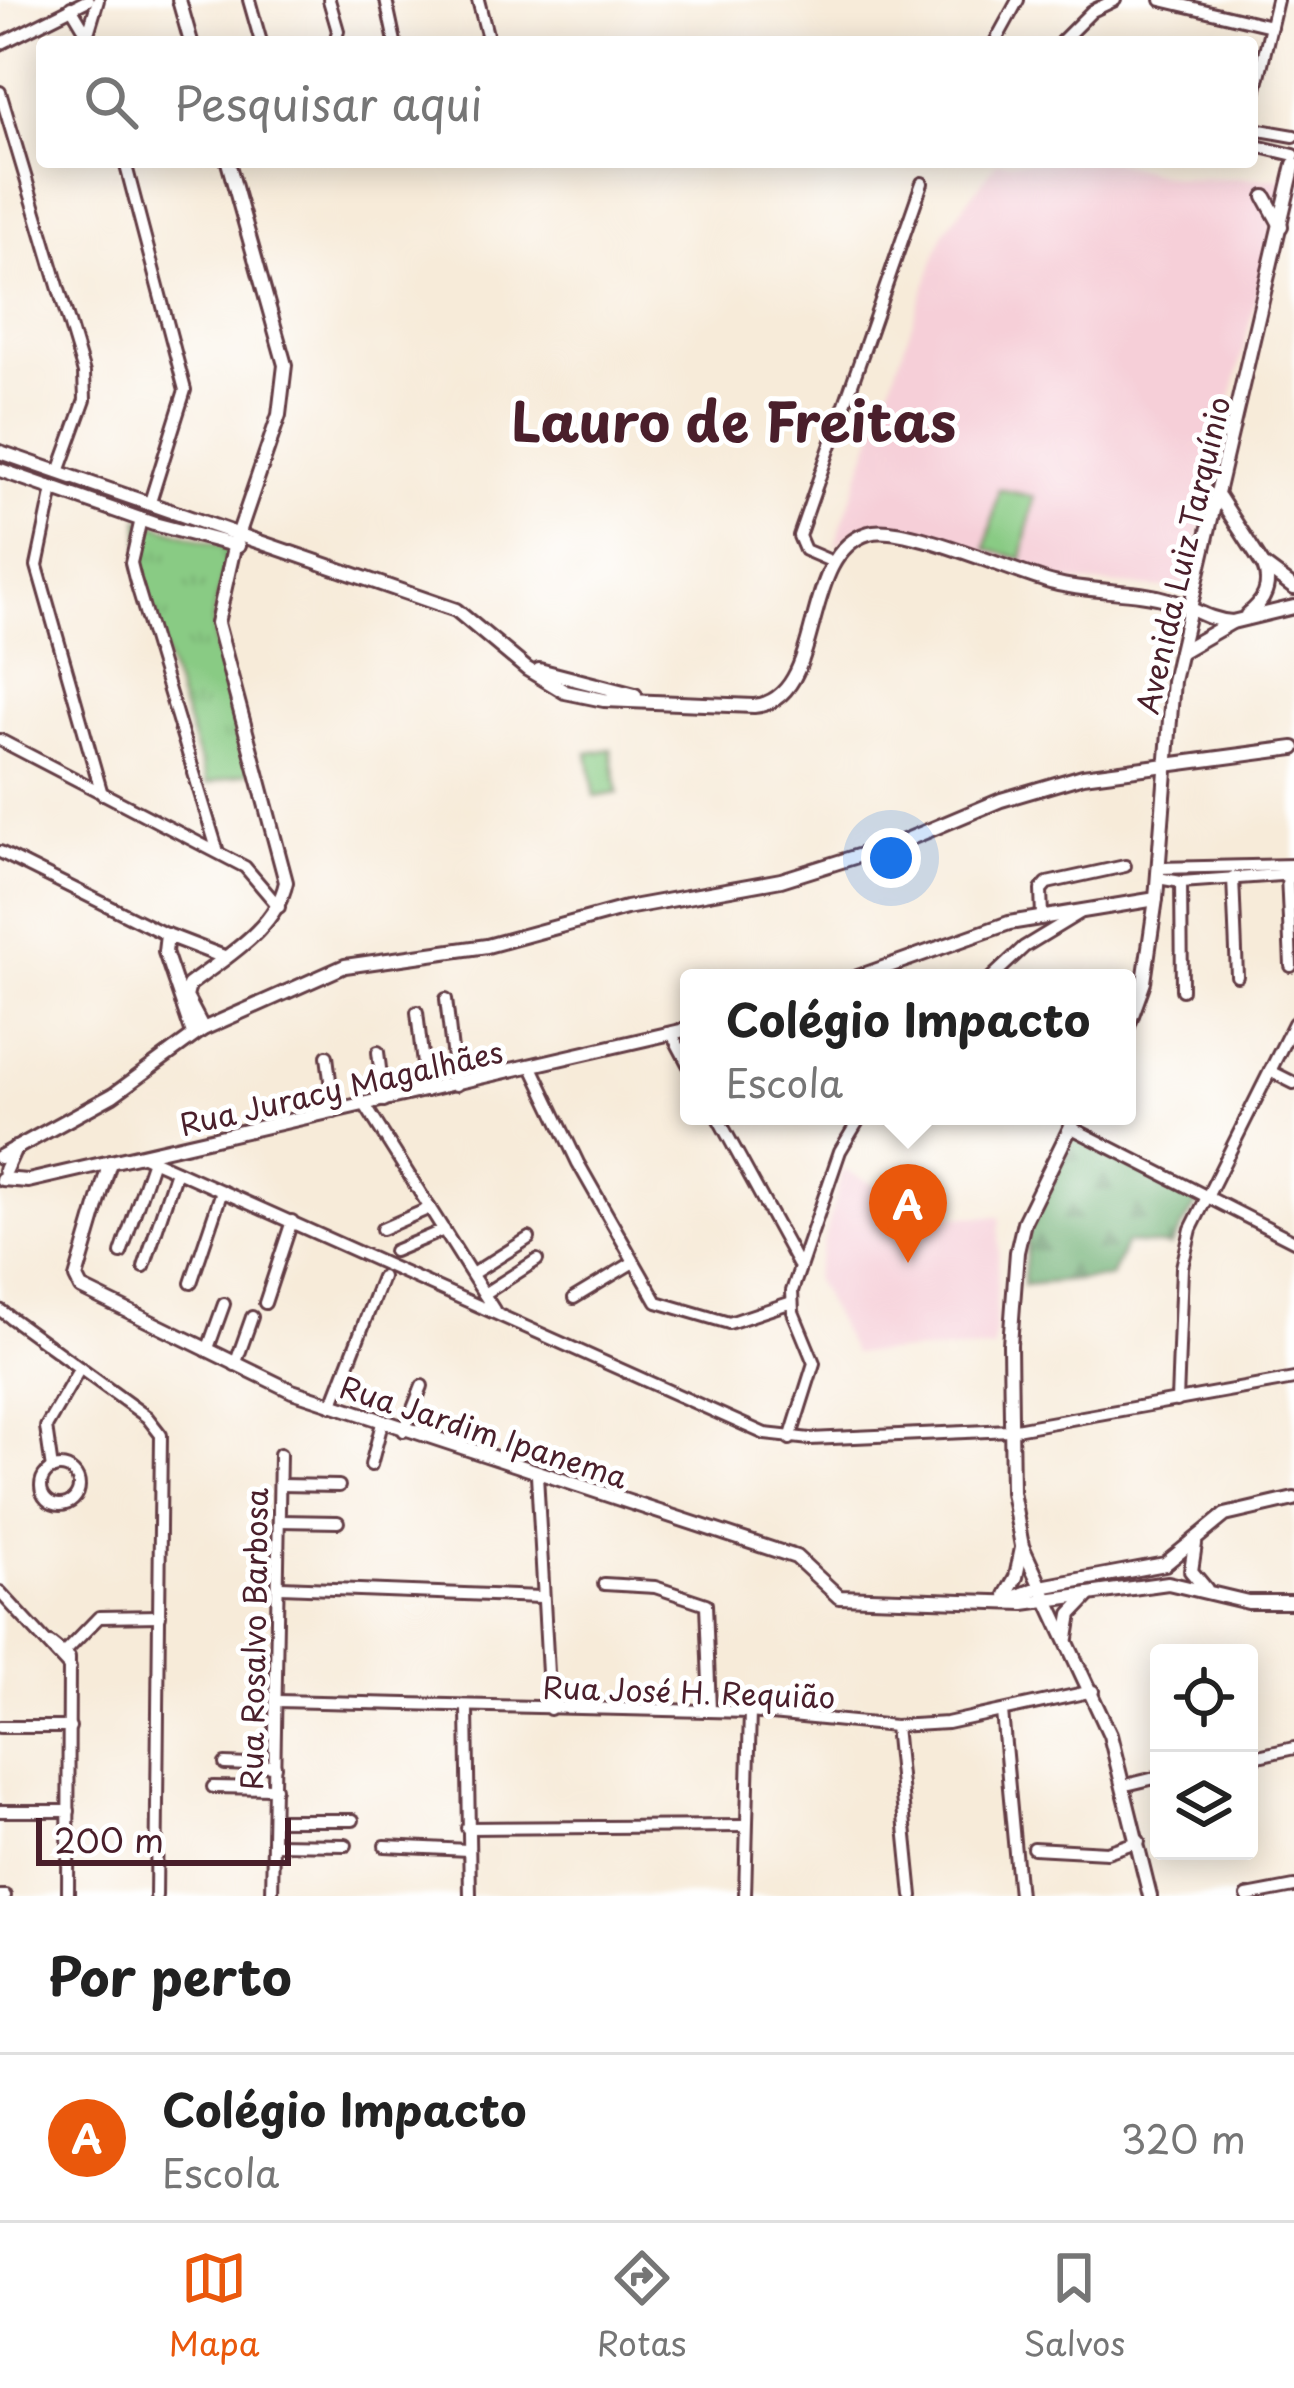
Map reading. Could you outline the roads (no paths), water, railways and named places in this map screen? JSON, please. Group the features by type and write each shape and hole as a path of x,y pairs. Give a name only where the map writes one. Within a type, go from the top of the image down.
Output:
{"street":[{"path":"0,44 88,0"},
{"path":"91,36 98,0"},
{"path":"179,0 189,36"},
{"path":"249,0 258,36"},
{"path":"329,0 337,36"},
{"path":"386,0 394,36"},
{"path":"478,0 487,36"},
{"path":"998,36 1018,0"},
{"path":"1067,36 1092,11 1115,0"},
{"path":"1162,0 1271,26"},
{"path":"1258,70 1277,0"},
{"path":"70,7 91,36"},
{"path":"0,92 85,373 85,400 59,472"},
{"path":"1258,129 1294,136"},
{"path":"1258,146 1294,160"},
{"name":"Avenida Luiz Tarquínio","path":"1136,1004 1144,982 1156,899 1164,764 1180,652 1294,160"},
{"path":"127,168 185,390 150,502"},
{"path":"198,1031 185,992 279,907 286,882 285,860 217,623 234,548 245,535 279,415 285,364 230,168"},
{"path":"833,562 806,550 799,536 922,183"},
{"path":"1265,196 1280,226"},
{"path":"0,452 457,610 502,647 570,687 593,692 754,706 776,700 794,676 833,562 859,537 887,531 1053,583 1172,601 1204,617 1232,622"},
{"path":"16,458 5,471 234,548"},
{"path":"52,489 37,566 102,794"},
{"path":"100,506 105,490"},
{"path":"1219,496 1269,579 1266,595 1246,616"},
{"path":"141,519 131,563 218,852"},
{"path":"1209,534 1239,535"},
{"path":"1263,566 1294,588"},
{"path":"1172,601 1194,592 1204,617"},
{"path":"1180,652 1246,616 1294,607"},
{"path":"0,740 245,867 279,907"},
{"path":"1,1170 15,1148 113,1096 198,1031 345,966 487,946 626,908 781,880 899,843 1029,790 1124,767 1294,748"},
{"path":"0,852 167,935 224,957"},
{"path":"1042,916 1041,890 1047,883 1125,866"},
{"path":"1197,881 1199,867"},
{"path":"1158,873 1199,867 1233,873"},
{"path":"1158,873 1181,882 1260,870 1292,871 1292,966"},
{"path":"1233,873 1237,976"},
{"path":"1181,882 1182,990"},
{"path":"882,969 1042,916 1156,899"},
{"path":"1001,969 1024,947 1080,913"},
{"path":"167,935 165,952 198,1031"},
{"path":"446,999 456,1085"},
{"path":"417,1012 426,1091"},
{"path":"1178,1401 1182,1267 1205,1196 1294,1023"},
{"name":"Rua Juracy Magalhães","path":"1,1170 21,1182 148,1158 680,1032"},
{"path":"672,1034 680,1049"},
{"path":"378,1052 384,1101"},
{"path":"327,1056 334,1112"},
{"path":"533,1069 632,1263 657,1302 713,1321 743,1321 792,1302"},
{"path":"1270,1071 1294,1083"},
{"path":"364,1105 496,1313"},
{"path":"722,1125 798,1264"},
{"path":"790,1439 814,1364 792,1302 798,1264 841,1150 856,1125"},
{"path":"1071,1125 1024,1222 1017,1252 1012,1492 1022,1546 1093,1691 1126,1785 1150,1896"},
{"path":"1080,1125 1294,1241"},
{"path":"121,1253 148,1158 749,1430 790,1439 1010,1430 1294,1379"},
{"name":"Rua Jardim Ipanema","path":"110,1162 76,1281 235,1365 404,1431 796,1557 838,1597 1002,1601 1044,1593"},
{"path":"144,1267 176,1171"},
{"path":"191,1283 222,1190"},
{"path":"382,1229 430,1208"},
{"path":"265,1303 292,1221"},
{"path":"394,1251 444,1230"},
{"path":"472,1274 529,1238"},
{"path":"484,1294 537,1260"},
{"path":"574,1298 632,1263"},
{"path":"336,1407 382,1277"},
{"path":"207,1351 224,1304"},
{"path":"235,1365 252,1317"},
{"path":"3,1318 147,1417 161,1435 156,1896"},
{"path":"52,1469 46,1426 80,1368"},
{"path":"404,1431 422,1386"},
{"path":"371,1465 382,1423"},
{"name":"Rua Rosalvo Barbosa","path":"272,1896 280,1454"},
{"path":"537,1475 550,1709"},
{"path":"280,1485 339,1486"},
{"path":"1044,1593 1070,1581 1174,1560 1233,1511 1294,1499"},
{"path":"280,1521 338,1522"},
{"path":"1195,1543 1191,1571 1207,1590"},
{"path":"1002,1601 1014,1585 1022,1546"},
{"path":"1029,1562 1070,1581"},
{"path":"1150,1584 1161,1576 1156,1566"},
{"path":"604,1584 655,1587 706,1604 710,1711"},
{"path":"1044,1593 1090,1594 1150,1584 1207,1590 1248,1602 1294,1602"},
{"path":"280,1586 541,1597"},
{"path":"0,1592 70,1668"},
{"path":"1067,1639 1071,1615 1090,1594"},
{"path":"66,1651 99,1617 160,1616"},
{"path":"50,1642 66,1651 70,1668 68,1896"},
{"name":"Rua José H. Requião","path":"278,1701 750,1712 895,1726 1002,1712 1093,1691"},
{"path":"467,1708 470,1896"},
{"path":"745,1896 750,1712"},
{"path":"1002,1712 1019,1896"},
{"path":"0,1727 70,1726"},
{"path":"895,1726 912,1896"},
{"path":"1258,1756 1294,1748"},
{"path":"225,1764 275,1766"},
{"path":"1126,1785 1150,1779"},
{"path":"213,1787 275,1788"},
{"path":"0,1811 69,1811"},
{"path":"274,1820 353,1820"},
{"path":"467,1828 745,1826"},
{"path":"1033,1848 1107,1852 1139,1841"},
{"path":"274,1844 346,1846"},
{"path":"385,1846 468,1850"},
{"path":"1247,1896 1294,1887"}],"place":[{"name":"Colégio Impacto","path":"908,1263"}],"district":[{"name":"Lauro de Freitas","path":"734,419"}]}
